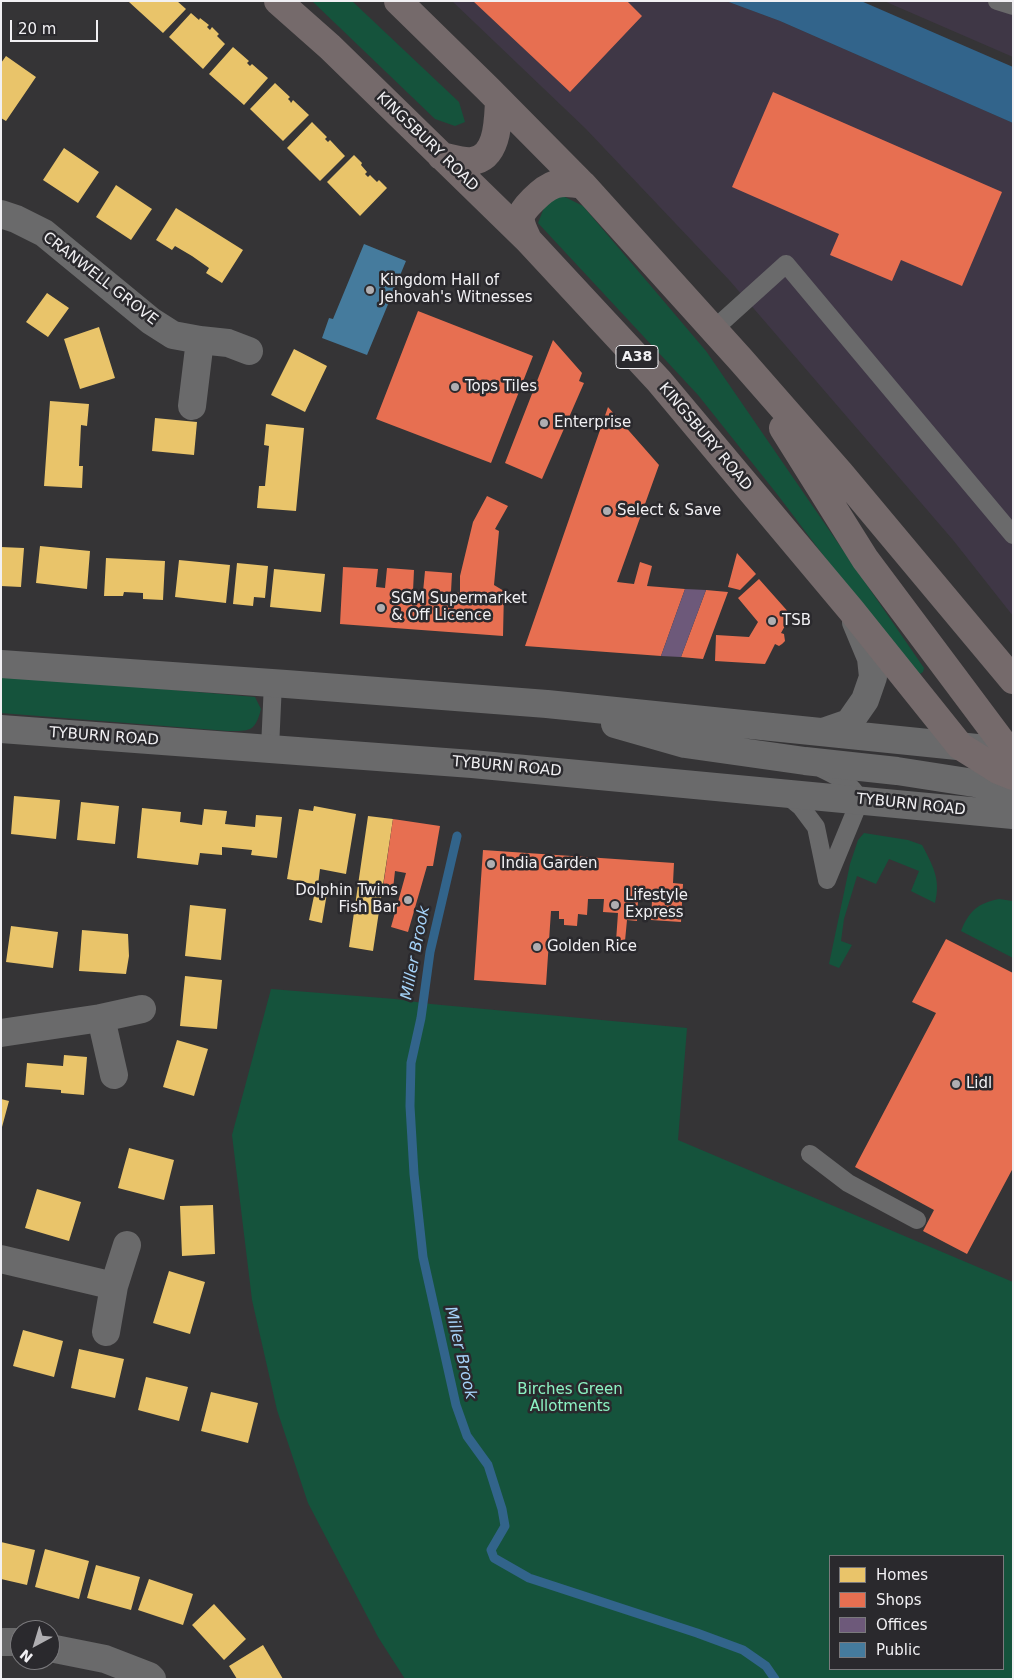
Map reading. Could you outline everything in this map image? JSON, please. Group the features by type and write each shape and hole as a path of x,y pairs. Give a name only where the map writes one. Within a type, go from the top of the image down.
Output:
{"highway":[{"name":"KINGSBURY ROAD","path":"278,1 330,47 528,240 659,381 851,610 960,746"},
{"path":"398,1 583,185 840,473 1013,680"},
{"path":"442,156 473,161 482,158 490,150 497,129 499,102"},
{"path":"528,240 521,217 527,206 544,190 556,183 568,182 583,185"},
{"path":"741,360 865,559 1012,758"},
{"name":"A38","path":"960,746 998,770 1012,758"}],"main road":[{"name":"CRANWELL GROVE","path":"1,214 44,232 151,321 173,335 228,343 249,351"},
{"path":"192,406 200,340"},
{"path":"823,732 849,723 865,700 872,677 871,658 851,610"},
{"path":"1,664 547,704 960,746"},
{"path":"547,704 685,744 804,761 897,771 987,785"},
{"name":"TYBURN ROAD","path":"1,729 463,763 860,800 1012,810"},
{"name":"KINGSBURY ROAD","path":"960,746 987,785 1012,810"},
{"path":"1,1032 100,1018 142,1009"},
{"path":"100,1018 114,1075"},
{"path":"106,1332 114,1286 127,1245"},
{"path":"1,1259 114,1286"},
{"path":"60,1650 105,1659 149,1676 152,1679"}],"lane":[{"path":"997,1 1013,6"},
{"path":"713,330 786,264 1013,535"},
{"path":"270,748 273,683"},
{"path":"783,792 802,807 816,826 827,880 860,800 853,787 840,778 804,761"},
{"path":"810,1154 848,1183 917,1220"}],"shaded area":[{"path":"452,1 726,1 780,21 1013,123 1013,616 953,540 730,281 586,129"},
{"path":"884,1 1013,1 1013,57"}],"green space":[{"path":"312,1 352,1 459,102 465,122 455,126 435,119"},
{"path":"559,194 583,206 706,351 924,668 923,672 915,677 777,494 698,395 538,223 545,205"},
{"path":"1,675 255,697 261,709 254,726 247,730 235,731 1,713"},
{"path":"864,833 908,840 922,845 935,873 937,894 935,903 911,891 919,871 889,859 876,884 857,876 844,919 841,941 852,945 839,968 829,964 850,864 858,840"},
{"path":"999,899 1013,901 1013,958 961,931 967,918 975,909 985,903"},
{"name":"Birches Green Allotments","path":"271,989 395,999 687,1028 678,1140 1013,1282 1013,1679 405,1679 378,1637 308,1503 277,1410 252,1300 232,1135"}],"water":[{"path":"726,1 861,1 1013,67 1013,123 780,21"}],"building: Homes":[{"path":"130,1 177,1 186,9 163,33"},
{"path":"191,13 209,25 207,27 210,30 212,27 225,44 203,69 169,37"},
{"path":"233,47 249,61 247,63 250,66 252,64 268,78 244,105 209,74"},
{"path":"6,56 36,77 6,121 1,118 1,63"},
{"path":"275,83 290,97 288,99 291,103 293,100 309,115 283,141 250,109"},
{"path":"312,122 327,137 325,139 328,142 330,140 345,156 320,181 287,148"},
{"path":"64,148 99,172 78,203 43,180"},
{"path":"354,155 362,163 361,165 367,172 365,174 368,177 370,175 377,182 379,180 387,188 360,216 327,182"},
{"path":"116,185 152,209 131,240 96,217"},
{"path":"176,208 243,250 222,283 206,273 209,268 192,256 175,246 172,250 156,240"},
{"path":"47,293 69,308 48,337 26,322"},
{"path":"99,327 115,378 80,389 64,339"},
{"path":"294,349 327,366 305,412 271,395"},
{"path":"50,401 89,404 87,426 81,425 79,466 83,466 82,488 44,486"},
{"path":"155,418 197,422 194,455 152,451"},
{"path":"266,424 304,428 296,511 257,508 259,486 265,486 269,446 264,445"},
{"path":"40,546 90,551 87,589 36,583"},
{"path":"1,547 24,548 21,587 1,586"},
{"path":"106,558 165,561 163,600 143,599 143,593 124,592 123,596 104,596"},
{"path":"179,560 230,565 226,603 175,597"},
{"path":"237,563 268,566 265,598 254,597 253,606 233,604"},
{"path":"274,569 325,574 321,612 270,607"},
{"path":"14,796 60,800 56,839 11,834"},
{"path":"81,802 119,806 115,844 77,840"},
{"path":"314,806 356,814 346,874 320,869 318,885 287,879 299,809 313,811"},
{"path":"142,808 181,812 180,822 202,825 204,809 227,811 225,824 255,827 256,815 282,817 277,858 251,855 252,850 222,847 222,855 200,853 198,865 137,858"},
{"path":"368,816 393,819 373,951 349,947"},
{"path":"315,891 327,893 322,923 309,920"},
{"path":"190,905 226,909 221,960 185,956"},
{"path":"11,926 58,932 53,968 6,962"},
{"path":"82,930 128,934 129,956 126,974 79,971"},
{"path":"185,976 222,980 217,1029 180,1026"},
{"path":"177,1040 208,1049 194,1096 163,1087"},
{"path":"64,1055 87,1057 84,1095 61,1093 61,1090 25,1087 27,1063 63,1066"},
{"path":"1,1099 9,1101 2,1127 1,1127"},
{"path":"129,1148 174,1160 164,1200 118,1188"},
{"path":"37,1189 81,1202 69,1241 25,1228"},
{"path":"213,1205 215,1254 182,1256 180,1206"},
{"path":"169,1271 205,1282 190,1334 153,1323"},
{"path":"23,1330 63,1341 54,1377 13,1366"},
{"path":"79,1349 124,1359 115,1398 71,1388"},
{"path":"146,1377 188,1387 179,1421 138,1410"},
{"path":"211,1392 258,1403 248,1443 201,1431"},
{"path":"1,1542 35,1550 27,1585 1,1579"},
{"path":"45,1549 89,1561 79,1599 35,1587"},
{"path":"96,1565 140,1577 131,1610 87,1598"},
{"path":"149,1579 193,1594 183,1625 138,1610"},
{"path":"214,1604 246,1639 224,1660 192,1625"},
{"path":"263,1645 283,1679 237,1679 229,1666"}],"building: Shops":[{"path":"473,1 627,1 642,16 570,92"},
{"path":"773,92 1002,192 962,286 901,260 892,281 830,255 839,234 732,187"},
{"name":"Tops Tiles","path":"418,311 533,356 491,463 376,419"},
{"name":"Enterprise","path":"553,340 582,373 579,381 584,383 542,479 505,463"},
{"name":"Select & Save","path":"608,407 659,465 617,582 634,584 640,562 652,566 647,586 685,589 661,656 525,646"},
{"path":"487,496 508,506 495,529 499,531 494,585 504,591 503,636 340,624 343,567 378,569 376,587 385,588 387,568 414,570 413,591 423,592 425,571 452,573 451,592 460,593 460,576 473,522"},
{"path":"737,553 756,574 740,590 728,587"},
{"name":"TSB","path":"759,579 791,615 781,633 784,634 785,641 779,646 775,644 765,664 715,661 716,635 749,637 758,622 738,598"},
{"path":"706,590 728,592 703,659 681,657"},
{"name":"Dolphin Twins Fish Bar","path":"393,819 440,826 433,866 427,866 408,932 391,927 406,873 395,871 393,889 383,887"},
{"path":"483,850 674,863 673,883 683,884 681,922 651,920 652,901 638,900 637,921 627,920 625,941 616,941 618,913 603,912 604,899 588,899 587,915 578,914 577,926 564,925 564,919 559,919 559,911 551,911 546,985 474,980"},
{"name":"Lidl","path":"946,939 1013,973 1013,1168 967,1254 923,1231 934,1210 855,1167 936,1013 912,1002"}],"building: Offices":[{"path":"685,589 706,590 681,657 661,656"}],"building: Public":[{"name":"Kingdom Hall of Jehovah's Witnesses","path":"364,244 406,261 367,355 322,338 329,318 333,319"}],"waterway":[{"name":"Miller Brook","path":"457,836 430,952 421,1018 411,1063 410,1106 414,1174 423,1257 456,1405 467,1436 488,1465 502,1509 505,1526 491,1550 494,1558 529,1578 743,1650 766,1666 775,1679"}],"place":[{"name":"Kingdom Hall of Jehovah's Witnesses","path":"370,290"},
{"name":"Tops Tiles","path":"455,387"},
{"name":"Enterprise","path":"544,423"},
{"name":"Select & Save","path":"607,511"},
{"name":"SGM Supermarket & Off Licence","path":"381,608"},
{"name":"TSB","path":"772,621"},
{"name":"India Garden","path":"491,864"},
{"name":"Dolphin Twins Fish Bar","path":"408,900"},
{"name":"Lifestyle Express","path":"615,905"},
{"name":"Golden Rice","path":"537,947"},
{"name":"Lidl","path":"956,1084"}]}
